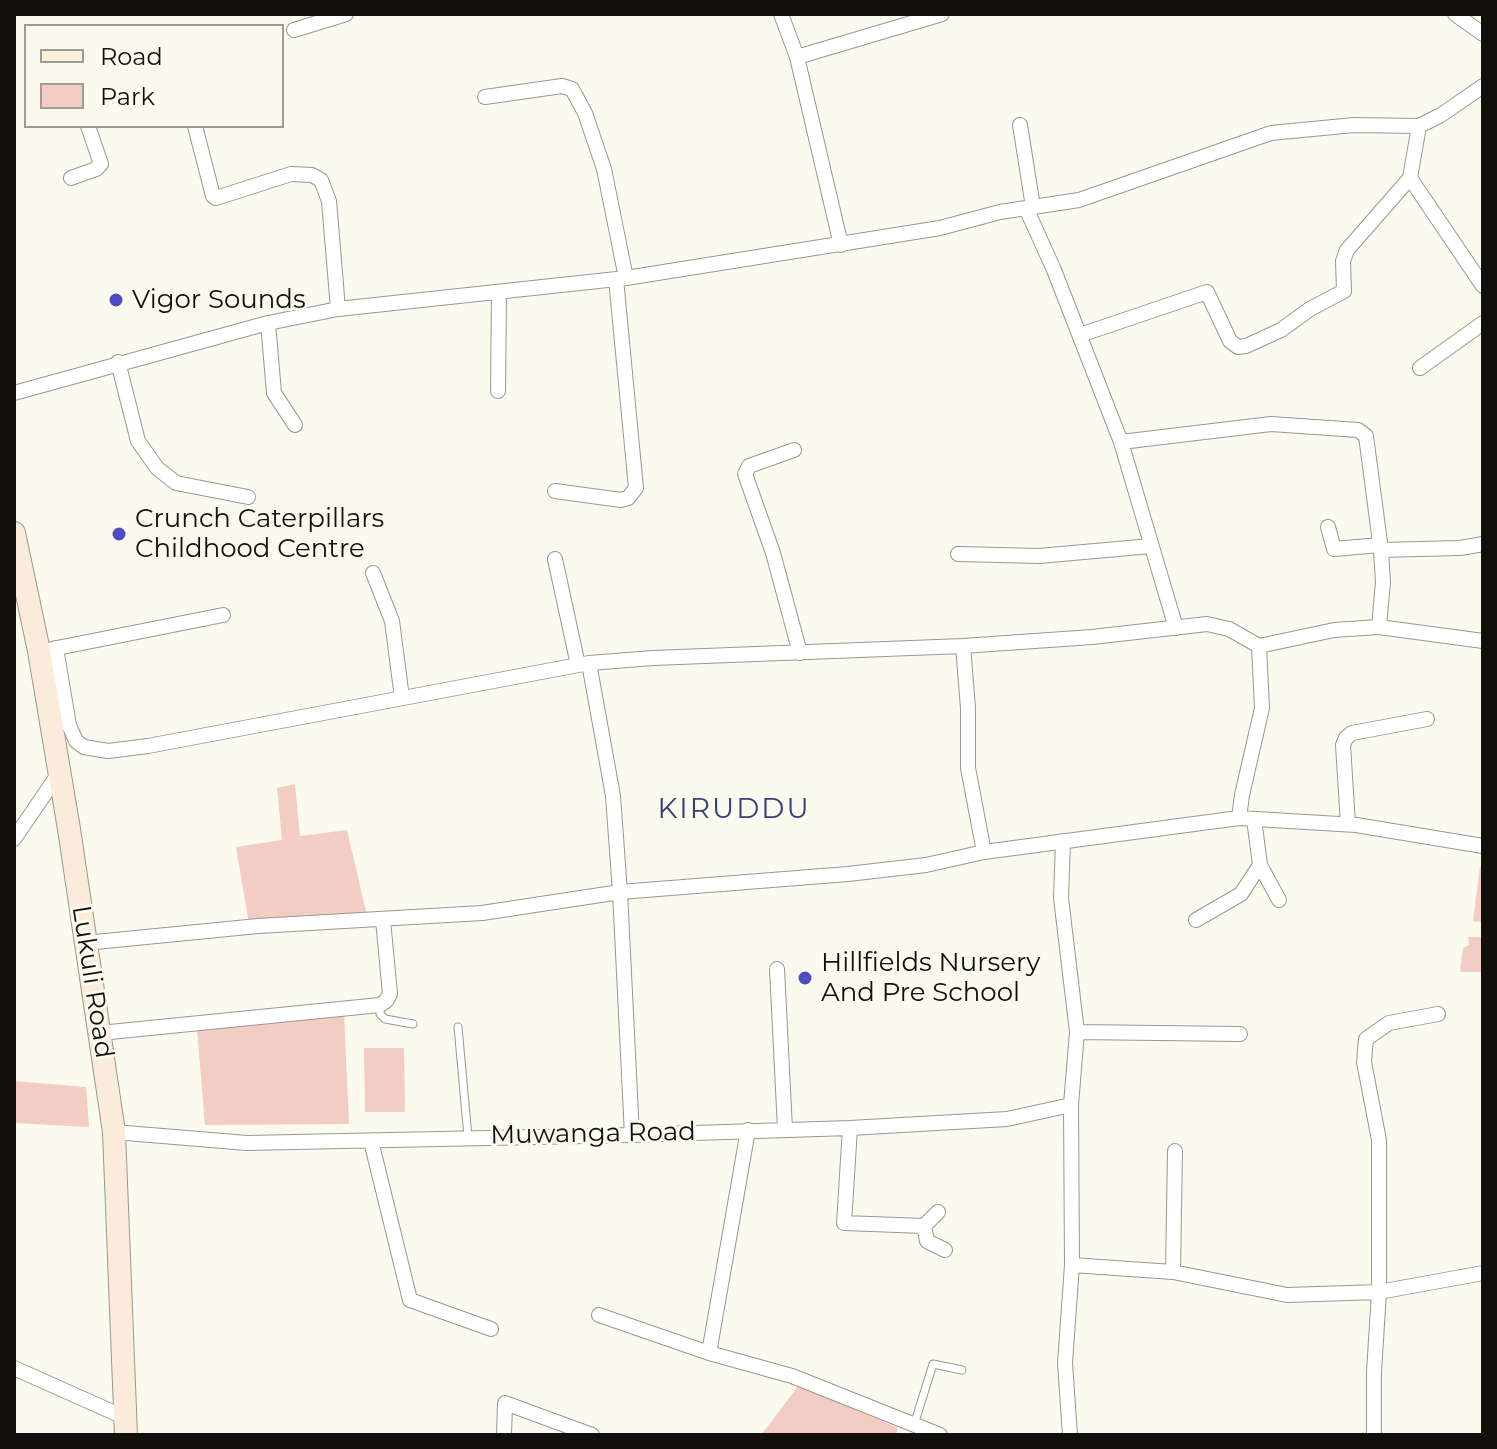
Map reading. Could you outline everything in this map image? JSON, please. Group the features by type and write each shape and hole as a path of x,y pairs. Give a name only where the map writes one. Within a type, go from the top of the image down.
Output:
{"street":[{"path":"294,30 346,14"},
{"path":"781,14 797,57 841,245"},
{"path":"797,57 942,14"},
{"path":"1455,14 1483,34"},
{"path":"485,97 562,86 572,89 585,113 604,169 623,251 621,279 636,488 628,498 621,500 555,491"},
{"path":"14,393 268,323 338,309 621,279 940,228 1000,212 1079,200 1271,133 1354,125 1419,126 1483,86"},
{"path":"1020,125 1030,207 1121,442 1176,628"},
{"path":"1080,335 1207,292 1234,345 1246,346 1281,330 1310,309 1344,291 1343,261 1347,250 1410,178 1419,126"},
{"path":"71,178 96,169 101,164 89,128"},
{"path":"196,128 216,198 291,174 312,175 321,180 329,201 338,309"},
{"path":"1410,178 1483,286"},
{"path":"498,391 499,292"},
{"path":"268,323 274,393 295,425"},
{"path":"1420,368 1483,323"},
{"path":"118,362 138,441 157,468 176,483 248,497"},
{"path":"1121,442 1271,424 1358,430 1366,436 1380,548 1383,582 1379,627"},
{"path":"794,450 749,466 745,474 773,553 800,653"},
{"path":"1328,527 1334,549 1460,548 1483,544"},
{"name":"Lukuli Road","path":"14,533 47,650 57,776 69,829 114,1132 126,1427"},
{"path":"958,554 1039,556 1151,546"},
{"path":"555,559 584,664 613,796 632,1135"},
{"path":"373,573 392,621 402,698"},
{"path":"223,615 47,650 76,741 84,747 108,751 148,746 584,664 653,658 963,646 1092,637 1207,624 1229,629 1259,646 1334,630 1379,627 1483,641"},
{"path":"963,646 968,768 984,852"},
{"path":"1259,646 1262,708 1242,795 1260,865 1279,900"},
{"path":"1348,824 1343,745 1346,738 1352,733 1427,719"},
{"path":"14,839 57,776"},
{"path":"85,943 258,926 482,913 620,892 848,874 926,865 984,852 1063,841 1246,819 1348,824 1483,846"},
{"path":"1063,841 1061,898 1077,1032 1071,1105 1072,1265 1065,1363 1070,1435"},
{"path":"1196,920 1241,894 1260,865"},
{"path":"100,1033 380,1005 390,994 383,920"},
{"path":"777,969 785,1129"},
{"path":"1374,1435 1379,1292 1379,1140 1364,1062 1366,1039 1389,1023 1438,1014"},
{"path":"1077,1032 1240,1034"},
{"name":"Muwanga Road","path":"114,1132 247,1143 632,1135 1007,1119 1071,1105"},
{"path":"850,1128 844,1223 924,1226 938,1212"},
{"path":"709,1353 748,1130"},
{"path":"371,1141 410,1300 491,1329"},
{"path":"1173,1272 1175,1151"},
{"path":"924,1226 927,1241 945,1250"},
{"path":"1072,1265 1173,1272 1287,1295 1379,1292 1483,1273"},
{"path":"599,1315 709,1353 792,1376 910,1428 940,1435"},
{"path":"14,1368 126,1427"},
{"path":"504,1435 505,1403 592,1435"}],"lane":[{"path":"380,1005 380,1014 385,1019 413,1024"},
{"path":"458,1027 468,1137"},
{"path":"910,1428 933,1364 962,1370"}],"green space":[{"path":"295,784 300,836 347,830 368,920 249,924 236,847 282,840 277,788"},
{"path":"1480,867 1483,868 1483,922 1473,921"},
{"path":"1468,937 1483,937 1483,972 1460,972 1463,948 1469,945"},
{"path":"344,1014 349,1124 205,1125 197,1030"},
{"path":"364,1048 404,1048 405,1112 365,1112"},
{"path":"14,1081 86,1087 89,1127 14,1123"},
{"path":"799,1385 898,1428 896,1435 761,1435"}],"place":[{"name":"Vigor Sounds","path":"116,300"},
{"name":"Crunch Caterpillars Childhood Centre","path":"119,534"},
{"name":"Hillfields Nursery And Pre School","path":"805,978"}],"district":[{"name":"KIRUDDU","path":"734,810"}]}
